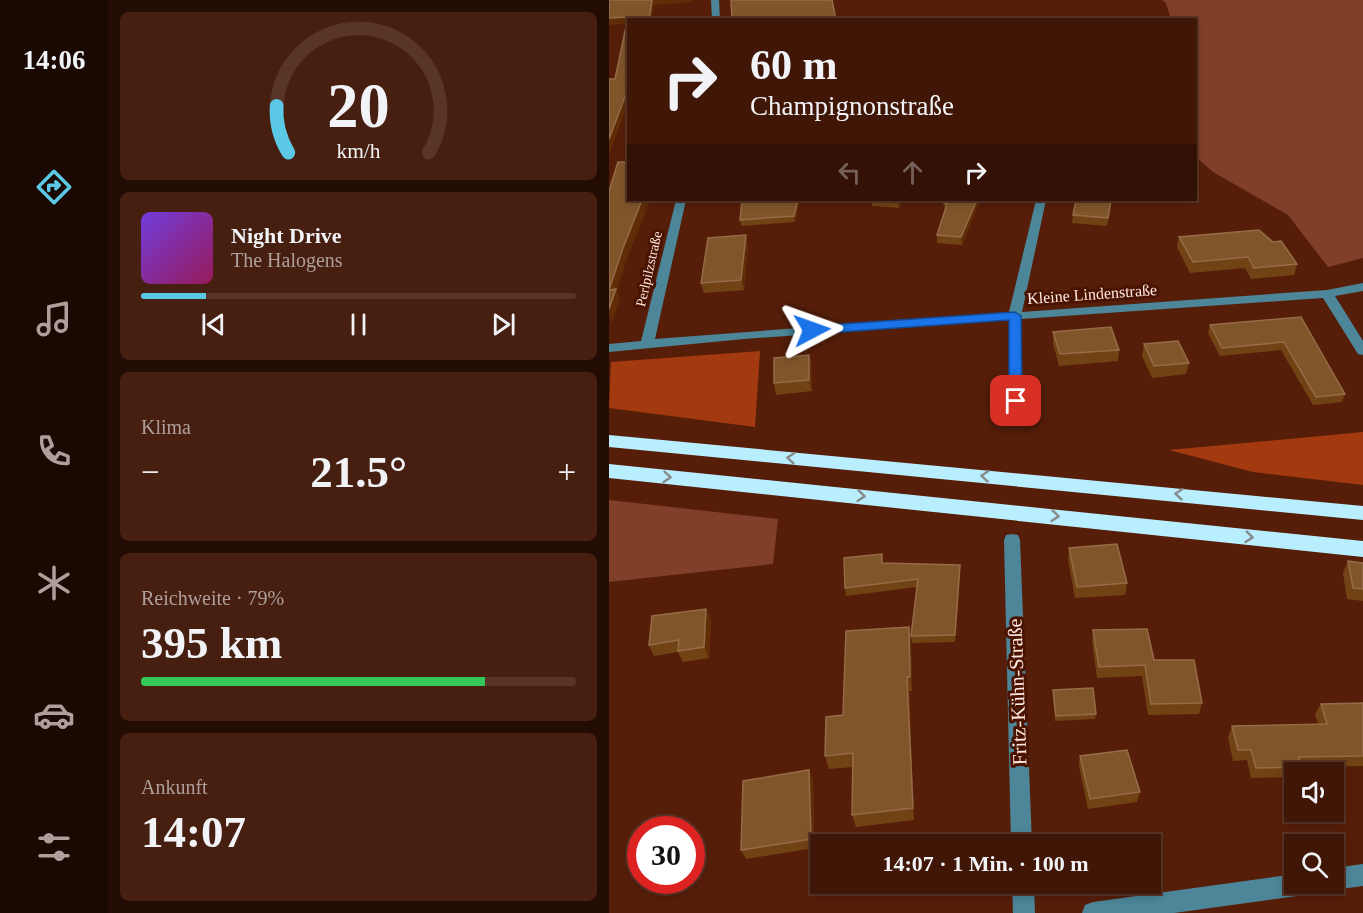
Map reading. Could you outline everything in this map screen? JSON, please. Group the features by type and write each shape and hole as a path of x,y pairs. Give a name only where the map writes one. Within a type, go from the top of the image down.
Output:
{"highway":[{"path":"609,441 1363,513"},
{"path":"609,471 1363,549"}],"street":[{"path":"715,0 716,18"},
{"name":"Perlpilzstraße","path":"647,344 681,201"},
{"path":"1016,401 1015,316 1041,201"},
{"name":"Kleine Lindenstraße","path":"609,348 1327,294 1363,287"},
{"path":"1327,294 1363,351"},
{"name":"Fritz-Kühn-Straße","path":"1012,540 1022,834"},
{"path":"1344,878 1363,875"},
{"path":"1093,913 1284,887"},
{"path":"1023,894 1024,913"}],"shaded area":[{"path":"1162,0 1363,0 1363,258 1328,267 1288,215 1213,172 1197,158 1197,18 1171,18 1166,3"},
{"path":"760,351 755,427 609,408 611,362"},
{"path":"1363,432 1363,485 1253,472 1169,450"},
{"path":"609,500 778,519 773,564 609,582"}],"building":[{"path":"609,0 652,0 649,18 609,18"},
{"path":"731,0 832,0 836,18 732,18"},
{"path":"627,22 627,94 609,139 609,79 615,79"},
{"path":"618,162 627,162 627,201 642,201 609,290 609,191"},
{"path":"742,201 798,201 794,216 740,220"},
{"path":"945,201 977,201 961,237 937,235 947,204 944,203"},
{"path":"1076,201 1111,201 1108,218 1073,215"},
{"path":"1259,230 1273,242 1281,241 1297,264 1254,268 1248,257 1193,262 1179,237"},
{"path":"746,235 741,280 701,283 708,238"},
{"path":"616,289 609,309 609,290"},
{"path":"1301,317 1345,394 1316,397 1284,342 1222,348 1210,325"},
{"path":"1111,327 1119,350 1060,354 1053,332"},
{"path":"1178,341 1189,363 1154,366 1144,344"},
{"path":"809,355 809,380 774,383 774,358"},
{"path":"1117,544 1127,583 1077,587 1069,548"},
{"path":"882,554 882,563 960,565 955,635 911,636 918,579 845,588 844,558"},
{"path":"1348,561 1363,563 1363,589 1353,588"},
{"path":"706,609 704,647 678,651 679,640 649,645 652,616"},
{"path":"909,627 910,677 907,677 913,808 852,815 853,753 825,756 826,717 843,715 846,631"},
{"path":"1147,629 1154,660 1194,660 1202,703 1151,704 1145,665 1099,667 1093,630"},
{"path":"1093,688 1096,714 1056,716 1053,690"},
{"path":"1363,703 1363,756 1299,757 1300,762 1284,762 1284,767 1256,768 1251,750 1238,750 1232,726 1327,724 1321,704"},
{"path":"1127,750 1140,792 1090,799 1080,756"},
{"path":"809,770 810,839 741,850 743,781"}],"route":[{"path":"812,330 1015,316 1016,401"}]}
